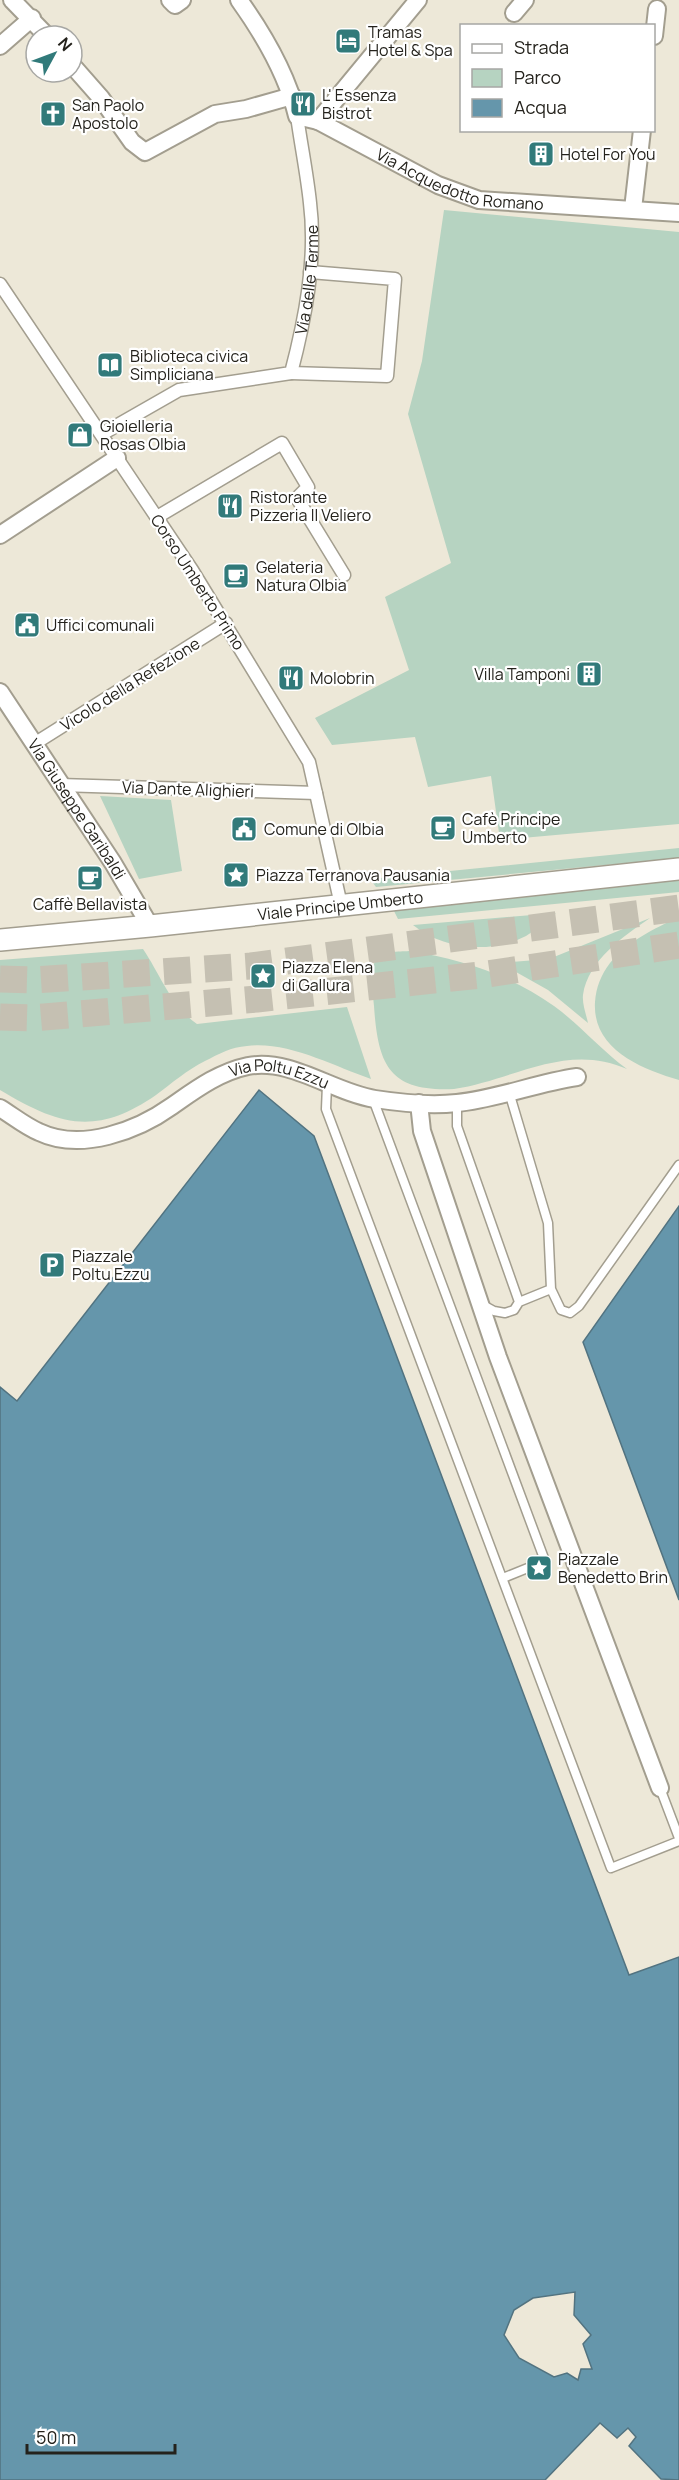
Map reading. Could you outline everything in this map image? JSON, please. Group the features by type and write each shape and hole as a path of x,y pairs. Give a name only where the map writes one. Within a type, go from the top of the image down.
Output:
{"street":[{"path":"12,0 37,24"},
{"path":"170,0 175,5 182,0"},
{"name":"Via delle Terme","path":"239,0 276,58 292,96 310,204 310,272 291,373"},
{"path":"318,121 418,0"},
{"path":"655,27 657,9"},
{"path":"0,46 32,18"},
{"path":"84,79 101,98 132,142 145,152 215,114 246,109 292,96"},
{"name":"Via Acquedotto Romano","path":"297,116 318,121 438,185 480,200 679,213"},
{"path":"633,209 642,132"},
{"path":"102,434 179,390 291,373 387,376 395,279 310,272"},
{"name":"Corso Umberto Primo","path":"0,284 226,623 309,762 341,904"},
{"path":"157,517 282,443 308,487 297,498 344,575"},
{"path":"0,536 117,458"},
{"name":"Vicolo della Refezione","path":"34,744 226,623"},
{"name":"Via Giuseppe Garibaldi","path":"0,692 113,863 150,926"},
{"name":"Via Dante Alighieri","path":"60,785 316,793"},
{"name":"Viale Principe Umberto","path":"0,940 679,869"},
{"name":"Via Poltu Ezzu","path":"0,1108 39,1132 75,1140 105,1136 150,1121 216,1077 250,1066 277,1067 307,1075 327,1085 373,1099 419,1103 457,1103 577,1077"},
{"path":"419,1103 422,1131 498,1357 660,1788"}],"lane":[{"path":"327,1085 326,1109 611,1868 679,1839 660,1788"},
{"path":"509,1092 548,1223 551,1289 561,1310 570,1313 579,1306 679,1165"},
{"path":"373,1099 545,1561 503,1578"},
{"path":"457,1103 457,1126 519,1302"},
{"path":"480,1303 494,1311 505,1313 514,1310 519,1302 551,1289"}],"green space":[{"path":"444,210 679,232 679,824 500,840 491,776 428,787 415,737 332,745 315,718 409,670 385,597 451,563 408,414 422,361"},
{"path":"100,796 171,800 182,871 139,879"},
{"path":"679,848 679,858 376,887 370,879"},
{"path":"679,878 679,892 398,919 392,907"},
{"path":"556,913 526,936 512,942 483,947 468,947 439,940 413,925"},
{"path":"679,917 679,1080 635,1063 610,1044 596,1018 595,1002 596,991 602,977 617,955 642,936"},
{"path":"650,918 609,950 592,971 583,995 588,1023 548,990 500,963 549,959"},
{"path":"143,949 173,999 197,1024 347,1007 371,1079 294,1051 263,1045 230,1049 220,1053 192,1068 134,1108 114,1117 95,1121 59,1118 21,1102 0,1090 0,960"},
{"path":"409,951 467,964 520,985 564,1013 627,1069 605,1062 583,1059 561,1061 454,1089 432,1089 415,1086 401,1080 391,1071 379,1044 372,976 374,965 379,957 391,952"}],"water":[{"path":"259,1090 314,1136 629,1975 679,1957 679,2480 661,2479 629,2446 636,2437 628,2428 617,2438 600,2423 545,2480 0,2480 0,1387 17,1401","holes":["575,2292 574,2315 591,2335 583,2344 592,2369 581,2369 578,2380 567,2373 554,2377 519,2358 504,2335 514,2310 533,2298"]},
{"path":"679,1206 679,1600 583,1342"}],"tunnel":[{"path":"0,979 34,980 251,966 679,908"},
{"path":"0,1017 32,1018 257,999 481,975 679,945"}],"place":[{"name":"Tramas Hotel & Spa","path":"348,41"},
{"name":"L' Essenza Bistrot","path":"303,104"},
{"name":"San Paolo Apostolo","path":"53,114"},
{"name":"Hotel For You","path":"541,154"},
{"name":"Biblioteca civica Simpliciana","path":"110,365"},
{"name":"Gioielleria Rosas Olbia","path":"80,435"},
{"name":"Ristorante Pizzeria Il Veliero","path":"230,506"},
{"name":"Gelateria Natura Olbia","path":"236,576"},
{"name":"Uffici comunali","path":"27,625"},
{"name":"Villa Tamponi","path":"589,674"},
{"name":"Molobrin","path":"291,678"},
{"name":"Cafè Principe Umberto","path":"443,828"},
{"name":"Comune di Olbia","path":"244,829"},
{"name":"Piazza Terranova Pausania","path":"236,875"},
{"name":"Caffè Bellavista","path":"90,878"},
{"name":"Piazza Elena di Gallura","path":"263,976"},
{"name":"Piazzale Poltu Ezzu","path":"52,1265"},
{"name":"Piazzale Benedetto Brin","path":"539,1568"}]}
